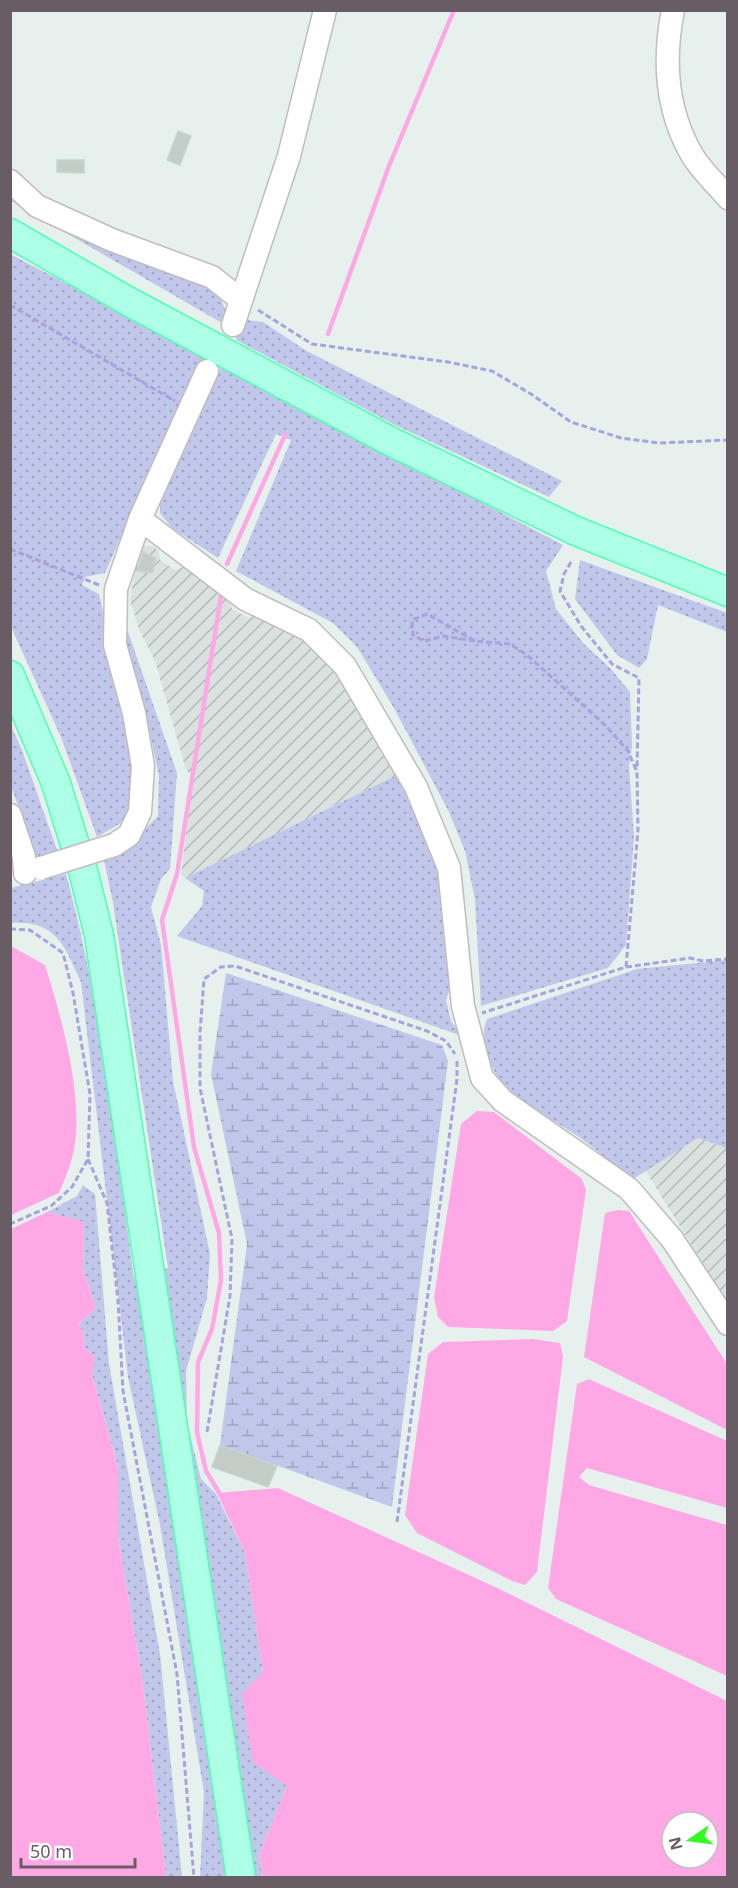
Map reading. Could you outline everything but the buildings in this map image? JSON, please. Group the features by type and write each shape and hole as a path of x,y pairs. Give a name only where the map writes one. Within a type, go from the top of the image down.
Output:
{"main road":[{"path":"11,223 51,255 126,300 390,441 467,480 586,535 728,592"},
{"path":"11,223 90,262 204,340"},
{"path":"10,675 56,783 84,874 99,935 241,1878"}],"street":[{"path":"233,325 289,156 325,10"},
{"path":"673,10 666,42 669,97 692,155 728,198"},
{"path":"10,180 37,206 112,240 212,277 241,300"},
{"path":"10,814 24,857 26,874 114,844 129,835 140,812 142,766 134,713 115,645 116,589 140,519 207,371"},
{"path":"140,519 245,599 309,630 345,666 416,788 448,868 465,1018 482,1078 503,1101 629,1189 672,1239 728,1324"}],"path":[{"path":"241,300 312,344 448,362 492,371 531,394 571,422 621,438 659,443 728,440"},
{"path":"10,305 168,399 191,406"},
{"path":"10,549 91,583 116,589"},
{"path":"571,562 564,574 560,591 580,626 612,664 639,678 638,830 626,967"},
{"path":"475,640 427,614 412,620 413,635 424,641 443,636 475,640 510,644 527,655 604,725 628,751 637,772"},
{"path":"10,929 30,930 63,953 73,993 90,1094 88,1159 107,1203 118,1300 123,1391 177,1674 194,1878"},
{"path":"465,1018 626,967 690,958 703,961 728,959"},
{"path":"207,1431 230,1296 232,1239 200,1088 200,1033 204,978 221,967 235,966 427,1032 446,1041 457,1055 458,1079 397,1522"},
{"path":"10,1224 51,1206 72,1187 88,1159"}],"shaded area":[{"path":"143,546 154,546 159,552 160,560 175,570 186,566 229,593 232,609 249,618 259,613 310,641 342,678 397,775 185,878 181,874 193,777 186,770 155,661 139,629 130,600 138,550"},
{"path":"11,946 45,965 65,1034 70,1061 74,1087 76,1137 72,1158 59,1193 11,1215"},
{"path":"477,1111 494,1112 582,1179 586,1190 567,1321 553,1331 448,1327 438,1317 434,1297 461,1124"},
{"path":"698,1138 727,1148 727,1302 645,1170"},
{"path":"618,1210 629,1211 727,1364 727,1430 584,1357 605,1213"},
{"path":"47,1212 84,1222 83,1270 96,1308 79,1324 84,1336 85,1348 95,1357 92,1374 118,1468 118,1537 142,1677 166,1877 11,1877 11,1229"},
{"path":"533,1339 560,1343 563,1357 537,1572 525,1585 512,1581 417,1533 405,1515 428,1354 443,1342"},
{"path":"589,1379 727,1441 727,1508 587,1468 579,1477 589,1485 727,1525 727,1676 556,1599 548,1588 577,1384"},
{"path":"278,1488 491,1585 727,1701 727,1877 263,1877 259,1855 287,1786 253,1762 242,1694 263,1672 245,1553 217,1493"}],"green space":[{"path":"11,192 209,285 223,304 227,326 11,201"},
{"path":"10,254 205,356 191,381 105,573 85,577 82,585 99,594 130,730 134,784 126,820 97,837 61,737 11,627"},
{"path":"246,320 263,322 305,350 562,481 549,497 395,425 236,340 237,330"},
{"path":"222,366 563,545 546,571 556,609 584,644 611,669 630,692 632,746 629,766 634,837 626,945 608,968 481,1006 475,900 465,851 449,812 394,708 357,647 333,623 236,571 291,440 276,434 218,558 172,528 160,513 160,497 203,408 206,392"},
{"path":"580,560 727,613 727,632 658,605 647,659 639,668 617,655 575,599"},
{"path":"128,632 177,773 170,869 161,879 151,907 161,945 173,1081 210,1254 207,1298 186,1371 187,1423 201,1479 216,1494 245,1553 263,1672 287,1786 259,1855 263,1877 200,1877 204,1792 160,1525 128,1377 81,982 56,937 39,926 11,923 11,888 66,874 98,1024 134,1278 168,1268 113,903 104,860 132,842 158,816 159,775 141,693 121,655 122,641"},
{"path":"11,726 22,750 57,850 36,857 11,786"},
{"path":"397,775 431,849 445,901 451,986 446,1000 451,1021 462,1036 177,936 202,906 204,891 185,878"},
{"path":"727,960 727,1148 698,1138 630,1181 588,1144 520,1100 499,1079 492,1066 484,1034 487,1019 637,969"},
{"path":"226,973 442,1045 448,1061 392,1507 220,1445 247,1244 211,1074"},
{"path":"83,1185 95,1194 109,1364 160,1654 182,1877 166,1877 142,1677 118,1537 118,1467 92,1374 95,1357 85,1348 84,1336 79,1324 96,1308 83,1270 84,1223 47,1212 77,1196"}],"waterway":[{"path":"328,334 389,166 454,10"},
{"path":"227,564 285,435"},
{"path":"221,596 177,874 162,920 194,1147 219,1233 221,1280 212,1329 198,1362 197,1432 206,1471 221,1496"}]}
